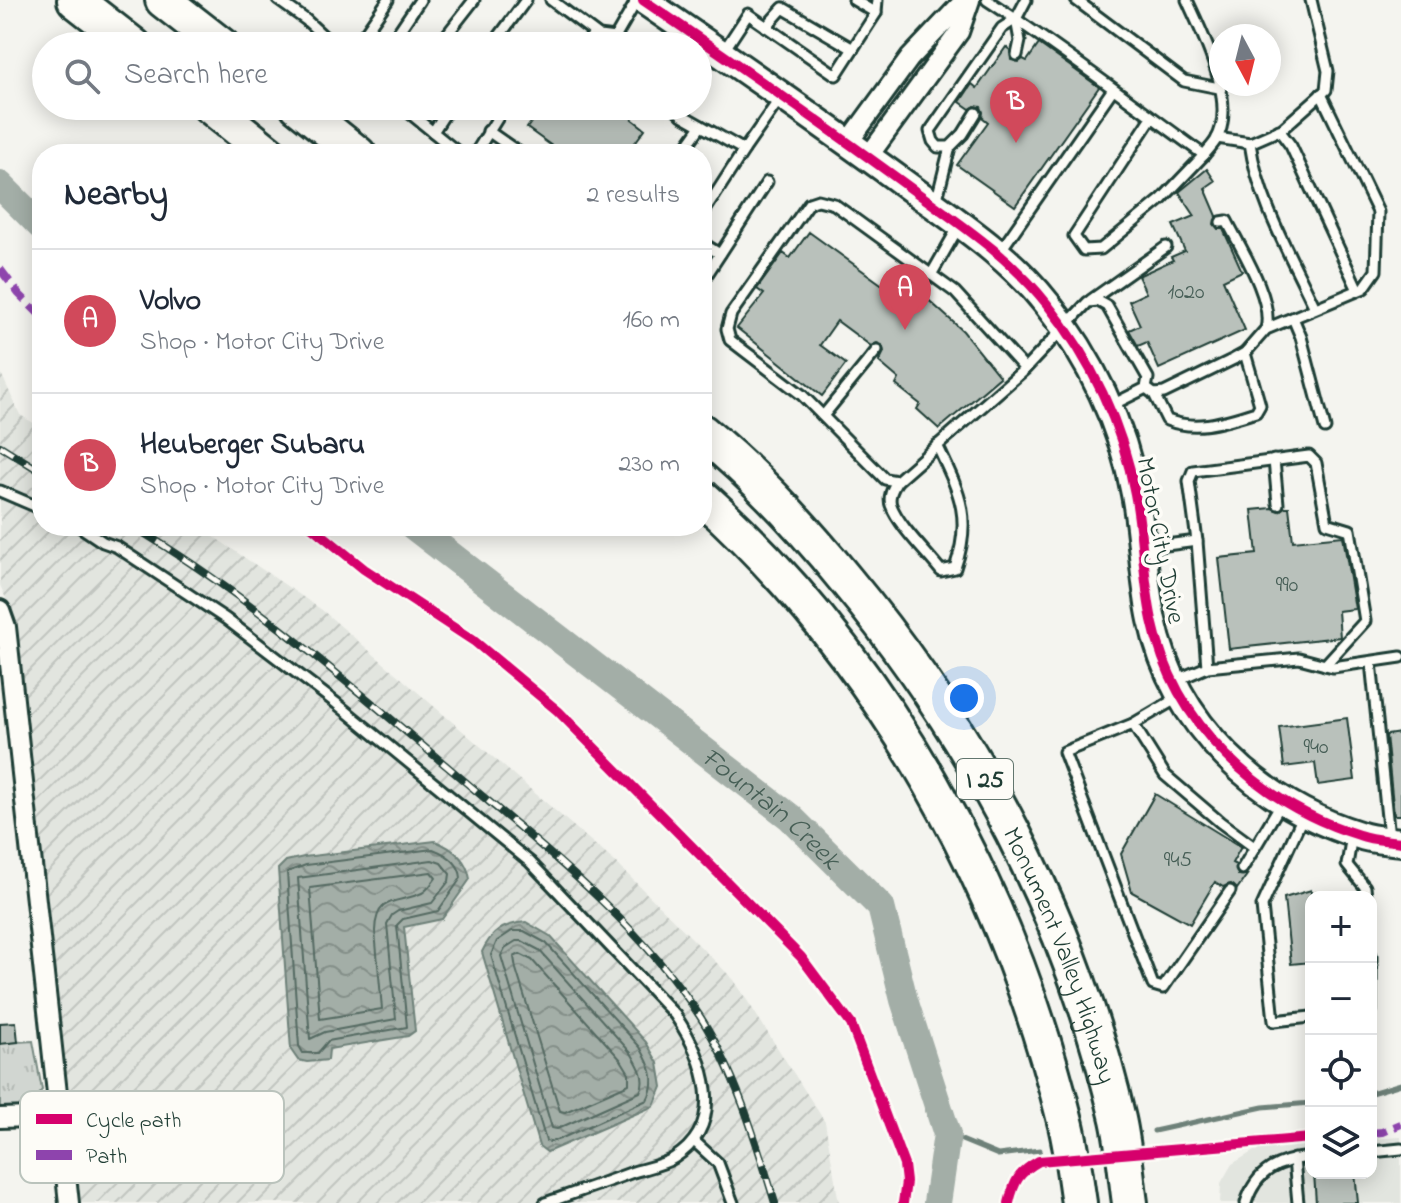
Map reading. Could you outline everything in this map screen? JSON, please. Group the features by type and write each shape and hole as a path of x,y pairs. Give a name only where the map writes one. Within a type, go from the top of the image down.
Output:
{"highway":[{"path":"75,0 116,32"},
{"path":"163,0 204,32"},
{"path":"228,120 258,144"},
{"path":"316,120 346,144"},
{"name":"Monument Valley Highway","path":"712,440 741,465 815,541 897,644 976,761 1001,808 1067,954 1091,1024 1118,1121 1130,1203"},
{"name":"Monument Valley Highway","path":"712,507 778,572 860,671 912,749 957,831 1011,952 1042,1035 1067,1128 1079,1203"}],"street":[{"name":"Motor City Drive","path":"643,0 686,32"},
{"path":"858,150 959,32 967,0"},
{"name":"Motor City Drive","path":"712,51 858,150 999,253 1047,304 1098,384 1108,407 1135,491 1152,620 1178,688 1194,717 1252,779 1294,807 1352,833 1395,841"},
{"path":"2,612 56,1091"},
{"path":"0,1118 20,1117"},
{"path":"67,1183 69,1203"}],"lane":[{"path":"278,0 319,32"},
{"path":"366,32 388,0"},
{"path":"398,32 420,0"},
{"path":"449,32 474,0"},
{"path":"502,32 526,0"},
{"path":"551,0 593,32"},
{"path":"618,32 637,0"},
{"path":"854,0 876,13"},
{"path":"712,48 748,14 836,75 876,13 877,0"},
{"path":"987,0 1204,155"},
{"path":"950,147 938,147 930,131 1002,28 1016,19 1026,0"},
{"path":"1076,0 1184,81 1209,86"},
{"path":"1187,0 1209,48"},
{"path":"1217,138 1250,143 1279,130 1326,90 1328,71 1311,0"},
{"path":"766,27 783,8 853,49"},
{"path":"1016,19 1020,41 1017,55"},
{"path":"999,253 1113,89"},
{"path":"1108,407 1150,391 1170,390 1245,353 1266,329 1369,283 1376,271 1378,212 1321,94"},
{"path":"1152,117 1074,236 1084,250 1101,249 1162,199 1204,155 1217,138 1223,111 1220,96"},
{"path":"712,200 781,97"},
{"path":"936,207 950,147 963,134 976,113"},
{"path":"418,120 448,144"},
{"path":"433,132 441,120"},
{"path":"481,144 495,120"},
{"path":"693,120 744,150"},
{"path":"688,144 701,126"},
{"path":"1279,130 1291,146 1358,290"},
{"path":"488,131 507,144"},
{"path":"1250,143 1260,188 1315,308"},
{"path":"712,266 767,182"},
{"path":"897,481 885,479 802,395 730,340 727,329 731,314 809,203 818,200 834,204 955,292 1025,369"},
{"path":"1224,221 1264,300 1268,315 1266,329"},
{"path":"931,275 960,224"},
{"path":"937,445 956,485 966,529 960,539 960,556 955,568 941,571 891,504 891,492 897,481 937,445 1025,369 1088,302 1166,247"},
{"path":"712,249 720,254"},
{"path":"1088,302 1098,301 1107,306 1148,378 1150,391 1167,420 1179,425 1195,427 1256,412 1260,405 1245,353"},
{"path":"1293,318 1325,428"},
{"path":"823,416 877,350"},
{"path":"1207,667 1189,481 1193,471 1309,456 1316,463 1327,523 1350,530 1365,621 1325,665"},
{"path":"1274,460 1278,504"},
{"path":"0,491 32,505"},
{"path":"94,536 117,547 226,619 336,703 530,862 675,1015 704,1070 708,1099 706,1119 694,1141 673,1159 545,1203"},
{"path":"1143,548 1197,541"},
{"path":"1230,891 1163,988 1153,985 1064,752 1133,724 1207,667 1299,658 1333,667 1401,657"},
{"path":"1371,662 1395,841"},
{"path":"1133,724 1165,775 1254,847"},
{"path":"1242,869 1254,847 1294,807"},
{"path":"1294,807 1262,906 1274,1021 1305,1018"},
{"path":"1352,833 1347,865 1365,891"},
{"path":"694,1141 718,1163 733,1203"},
{"path":"1377,1151 1401,1149"},
{"path":"1246,1203 1251,1188 1274,1164 1305,1158"},
{"path":"1294,1159 1298,1203"}],"shaded area":[{"path":"0,371 20,415 32,422 32,536 213,536 322,610 615,862 734,980 825,1122 839,1203 81,1203 79,1183 284,1183 284,1091 68,1091 14,617 0,585"},
{"path":"1401,1137 1401,1203 1220,1203 1221,1183 1232,1164 1254,1151 1305,1146 1305,1179 1377,1179 1377,1139"}],"green space":[{"path":"33,1041 42,1090 20,1091 20,1109 0,1109 0,1043"}],"water":[{"path":"435,841 458,855 470,879 442,919 404,927 415,1031 408,1036 329,1049 328,1060 298,1060 291,1050 278,869 286,861 304,857"},
{"path":"526,922 550,936 646,1042 658,1063 662,1087 654,1106 547,1152 539,1146 482,952 489,939 499,930"}],"building":[{"path":"1039,44 1099,87 1015,206 957,165 988,122 982,117 981,107 970,109 960,102 972,84 977,88 1006,47 1010,50 1011,60 1019,62 1023,59 1027,61"},
{"path":"533,120 633,120 645,129 634,144 549,144 527,128"},
{"path":"1207,169 1215,181 1205,188 1217,216 1214,224 1218,229 1223,229 1242,271 1223,280 1245,330 1159,369 1147,342 1138,346 1129,330 1140,325 1129,301 1146,293 1138,276 1185,251 1173,225 1195,216 1179,192"},
{"path":"809,232 913,307 924,296 963,331 1000,377 939,429 917,409 920,404 896,385 899,379 879,362 884,352 882,345 877,343 871,346 837,321 820,345 846,364 822,396 737,328 764,294 757,289 783,253 790,258"},
{"path":"1289,507 1293,541 1343,536 1355,609 1338,611 1340,637 1229,649 1219,558 1257,554 1252,510 1272,508 1279,511"},
{"path":"1347,718 1355,780 1318,785 1315,763 1284,767 1279,727"},
{"path":"1401,733 1401,815 1394,815 1386,735"},
{"path":"1155,794 1241,847 1232,863 1236,865 1238,875 1247,875 1237,889 1231,884 1223,887 1215,882 1190,924 1132,892 1121,854"},
{"path":"1305,892 1305,963 1291,964 1284,898"},
{"path":"16,1022 18,1042 0,1044 0,1023"},
{"path":"1314,1179 1356,1179 1358,1203 1316,1203"}],"waterway":[{"name":"Fountain Creek","path":"0,185 32,217"},
{"name":"Fountain Creek","path":"426,536 790,817 881,907 904,1000 947,1134 937,1203"},
{"path":"1377,1091 1401,1084"},
{"path":"1154,1131 1263,1107 1305,1104"},
{"path":"947,1134 998,1155 1040,1150"}],"railway":[{"path":"0,446 32,466"},
{"path":"148,536 256,609 295,640 516,824 617,915 676,982 713,1039 744,1108 775,1203"}],"marked path":[{"path":"0,269 32,307"},
{"path":"1377,1132 1401,1124"}],"cycle path":[{"path":"643,0 689,32"},
{"path":"712,48 962,225 1032,286 1077,346 1113,418 1130,468 1152,620 1163,658 1180,694 1201,726 1226,755 1255,781 1288,803 1322,821 1359,835 1401,842"},
{"path":"323,536 364,569 474,641 558,711 801,957 851,1024 904,1165 906,1182 903,1203"},
{"path":"1009,1203 1018,1178 1039,1161 1305,1139"}],"place":[{"name":"Heuberger Subaru","path":"1016,143"},
{"name":"Volvo","path":"905,330"}]}
